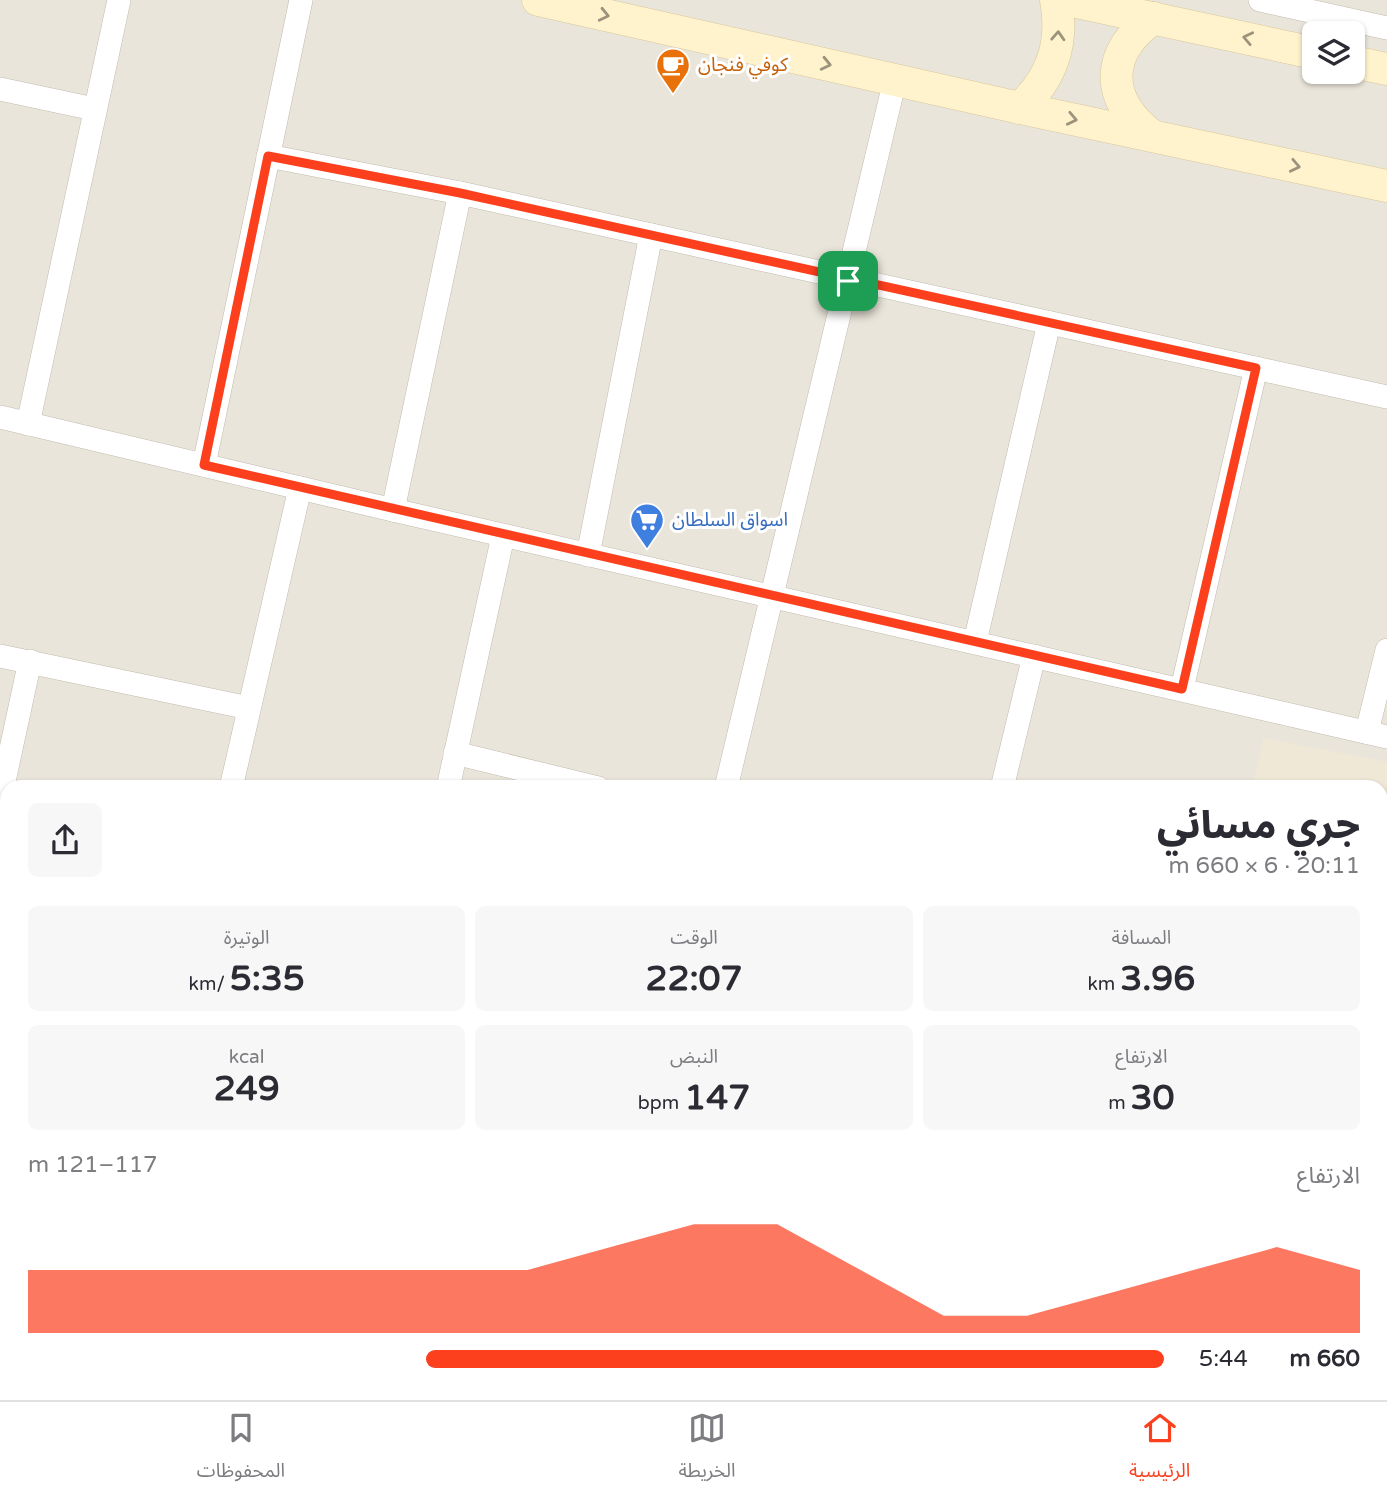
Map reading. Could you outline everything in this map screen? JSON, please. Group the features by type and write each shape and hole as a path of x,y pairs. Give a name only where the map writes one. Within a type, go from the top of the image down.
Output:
{"main road":[{"path":"538,0 1020,108 1387,186"},
{"path":"1020,108 1044,82 1058,50 1059,15 1056,0"},
{"path":"1068,0 1302,50"},
{"path":"1151,135 1134,122 1123,106 1117,86 1117,65 1130,37 1154,18"},
{"path":"1365,64 1387,69"}],"street":[{"path":"28,424 119,0"},
{"path":"204,465 301,0"},
{"path":"1260,0 1387,28"},
{"path":"728,780 895,80"},
{"path":"0,89 94,109"},
{"path":"268,156 460,193 848,281 1387,397"},
{"path":"393,510 460,193"},
{"path":"588,555 651,235"},
{"path":"975,642 1049,323"},
{"path":"1182,689 1256,368"},
{"path":"0,417 503,536 773,595 1377,734 1387,650"},
{"path":"233,780 300,488"},
{"path":"449,780 503,536"},
{"path":"0,656 249,708"},
{"path":"1004,780 1034,656"},
{"path":"4,780 30,661"},
{"path":"455,753 565,780"}],"shaded area":[{"path":"0,0 1387,0 1387,780 0,780"},
{"path":"1264,738 1387,762 1387,780 1254,780"}],"place":[{"name":"كوفي فنجان","path":"673,95"},
{"name":"اسواق السلطان","path":"647,550"}],"route":[{"path":"268,156 460,193 848,281 1256,368 1182,689 204,465 268,156"}]}
